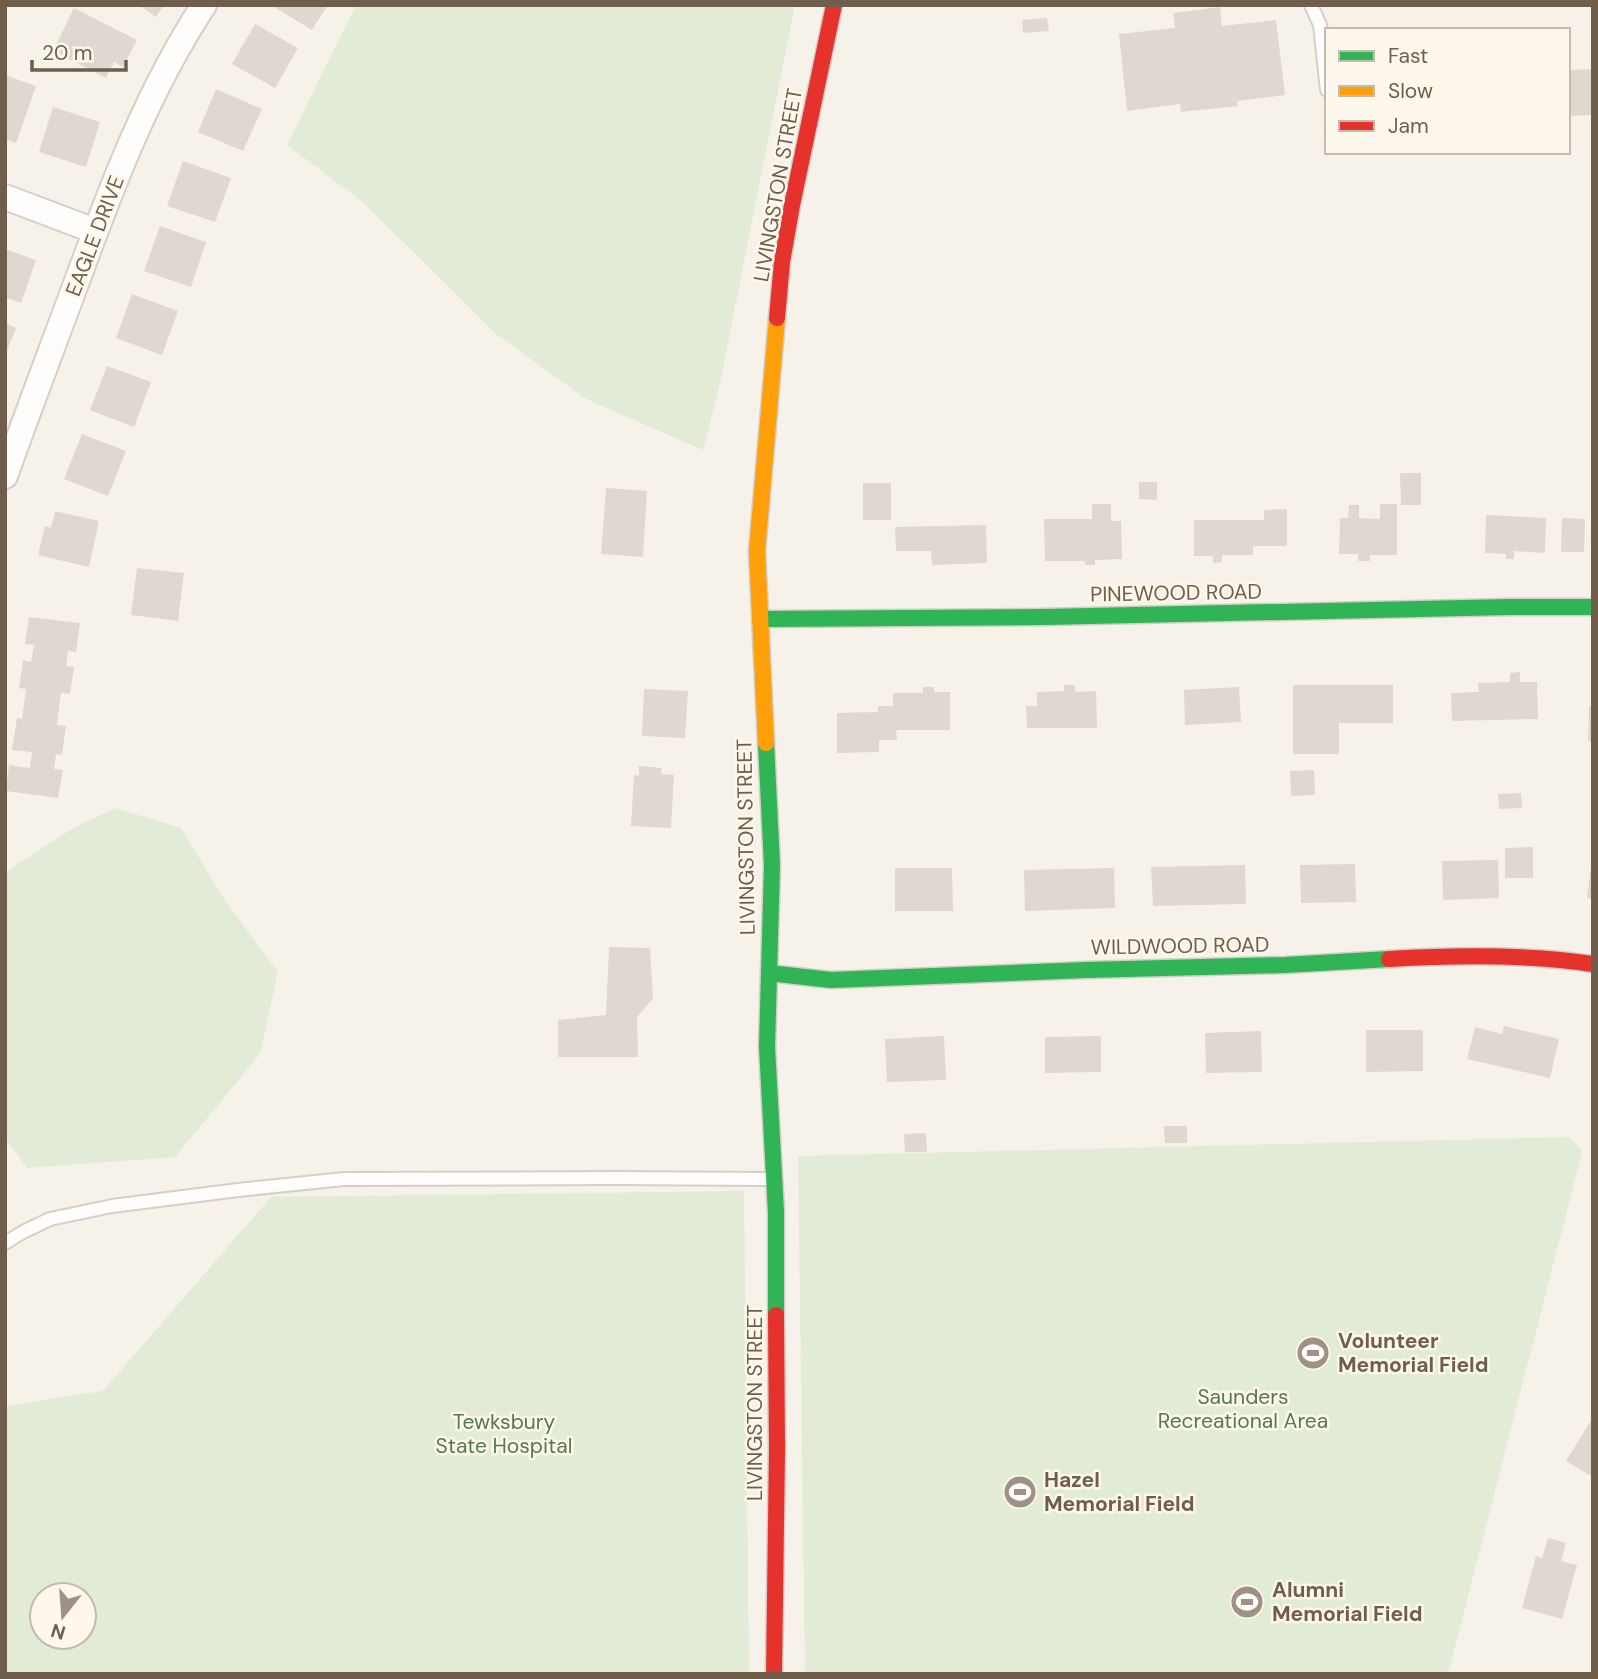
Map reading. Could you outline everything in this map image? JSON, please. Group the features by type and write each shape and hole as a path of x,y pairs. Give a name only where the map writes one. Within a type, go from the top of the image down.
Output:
{"street":[{"name":"EAGLE DRIVE","path":"5,476 129,149 161,77 204,5"},
{"name":"LIVINGSTON STREET","path":"774,1674 776,1212 767,1047 772,865 757,551 782,262 834,5"},
{"path":"5,197 96,231"},
{"name":"PINEWOOD ROAD","path":"760,619 1057,617 1593,607"},
{"name":"WILDWOOD ROAD","path":"769,973 831,980 1100,969 1286,965 1438,956 1551,958 1593,964"}],"lane":[{"path":"1311,5 1320,25 1325,71"},
{"path":"5,1243 50,1219 111,1206 239,1189 344,1180 774,1179"}],"green space":[{"path":"356,5 795,5 720,383 703,450 586,399 496,334 364,203 287,145"},
{"path":"115,808 181,828 224,899 278,972 260,1054 175,1157 27,1168 5,1137 5,872 75,827"},
{"name":"Saunders Recreational Area","path":"1570,1137 1582,1152 1448,1674 805,1674 798,1156"},
{"name":"Tewksbury State Hospital","path":"744,1191 749,1674 5,1674 5,1406 103,1391 271,1197"}],"building":[{"path":"139,5 164,5 156,17"},
{"path":"271,5 328,5 312,30"},
{"path":"1220,7 1222,26 1276,20 1285,95 1237,101 1238,106 1181,112 1180,104 1127,111 1119,34 1175,28 1173,13"},
{"path":"74,8 137,40 123,67 114,62 106,78 53,51"},
{"path":"1047,18 1049,31 1023,33 1022,20"},
{"path":"255,24 298,48 275,88 232,64"},
{"path":"1593,69 1593,115 1570,116 1570,70"},
{"path":"5,75 36,86 16,143 5,139"},
{"path":"216,89 262,109 243,151 198,132"},
{"path":"53,107 100,122 86,167 39,152"},
{"path":"183,161 231,178 215,222 167,206"},
{"path":"160,226 206,242 191,287 144,271"},
{"path":"5,249 36,260 21,303 5,297"},
{"path":"132,294 178,311 162,355 116,338"},
{"path":"5,323 16,328 5,356"},
{"path":"107,366 151,382 134,427 90,410"},
{"path":"82,434 126,451 108,496 64,479"},
{"path":"1400,473 1421,473 1421,505 1401,505"},
{"path":"1139,482 1157,482 1157,500 1139,499"},
{"path":"863,483 891,483 891,520 863,520"},
{"path":"606,488 647,491 643,557 601,554"},
{"path":"1092,504 1111,504 1111,521 1121,521 1122,559 1095,560 1095,565 1085,565 1085,561 1045,561 1044,519 1092,519"},
{"path":"1380,504 1397,504 1397,555 1370,555 1370,561 1358,561 1358,554 1339,554 1340,518 1348,518 1349,505 1359,505 1359,518 1380,519"},
{"path":"1287,509 1287,546 1253,546 1253,555 1222,555 1222,562 1213,563 1213,556 1194,556 1194,520 1264,520 1264,510"},
{"path":"55,511 99,521 89,567 38,555 45,526 51,528"},
{"path":"1486,515 1546,518 1545,553 1514,551 1514,559 1506,559 1506,554 1485,553"},
{"path":"1562,518 1585,519 1584,552 1561,552"},
{"path":"986,525 987,563 932,565 931,551 896,551 895,527"},
{"path":"137,568 184,573 178,621 131,615"},
{"path":"29,617 80,623 76,652 68,651 66,666 74,667 70,694 61,693 57,725 66,726 62,755 56,754 54,769 63,770 58,798 6,791 9,765 30,768 32,752 12,750 17,718 22,719 26,689 19,688 23,660 31,662 34,645 25,644"},
{"path":"1520,672 1520,682 1537,682 1538,719 1452,721 1451,693 1479,692 1478,683 1510,682 1510,673"},
{"path":"1064,685 1075,685 1075,692 1096,691 1097,728 1027,728 1026,706 1037,706 1037,692 1064,691"},
{"path":"1293,685 1393,685 1393,723 1339,723 1339,754 1293,754"},
{"path":"923,687 934,687 934,692 950,692 950,730 896,730 897,740 879,740 879,752 837,753 837,713 878,712 878,706 893,706 893,693 923,693"},
{"path":"1239,687 1241,722 1185,725 1184,690"},
{"path":"644,689 688,691 685,738 642,736"},
{"path":"1589,706 1593,706 1593,741 1588,741"},
{"path":"639,766 662,768 661,774 674,775 671,828 631,826 634,775 639,776"},
{"path":"1314,770 1315,795 1291,796 1290,771"},
{"path":"1521,793 1522,808 1499,809 1498,794"},
{"path":"1533,847 1533,878 1505,878 1505,848"},
{"path":"1498,860 1499,898 1443,900 1442,861"},
{"path":"1355,864 1356,902 1301,903 1300,865"},
{"path":"1245,865 1246,904 1153,906 1151,867"},
{"path":"1593,866 1593,899 1587,898"},
{"path":"895,868 952,868 953,911 895,911"},
{"path":"1114,868 1115,908 1025,911 1024,870"},
{"path":"609,947 650,948 653,998 637,1017 638,1057 558,1057 558,1020 606,1015"},
{"path":"1504,1026 1559,1039 1550,1078 1467,1059 1475,1027 1502,1034"},
{"path":"1366,1030 1423,1030 1423,1071 1366,1072"},
{"path":"1261,1031 1262,1072 1206,1073 1205,1033"},
{"path":"944,1036 946,1080 887,1082 885,1039"},
{"path":"1101,1036 1101,1072 1045,1073 1045,1037"},
{"path":"1164,1126 1187,1126 1187,1143 1165,1143"},
{"path":"926,1133 927,1152 905,1152 904,1134"},
{"path":"1593,1417 1593,1477 1566,1461"},
{"path":"1548,1538 1566,1543 1561,1561 1577,1565 1562,1619 1522,1608 1536,1556 1542,1558"}],"traffic: fast":[{"path":"760,619 1593,607"},
{"path":"766,743 772,865 767,1047 776,1212 776,1315"},
{"path":"769,973 831,980 1389,959"}],"traffic: slow":[{"path":"766,743 757,551 777,318"}],"traffic: jam":[{"path":"777,318 782,262 792,205 834,5"},
{"path":"1389,959 1491,956 1593,964"},
{"path":"774,1674 776,1315"}],"place":[{"name":"Volunteer Memorial Field","path":"1313,1353"},
{"name":"Hazel Memorial Field","path":"1020,1492"},
{"name":"Alumni Memorial Field","path":"1247,1602"}]}
